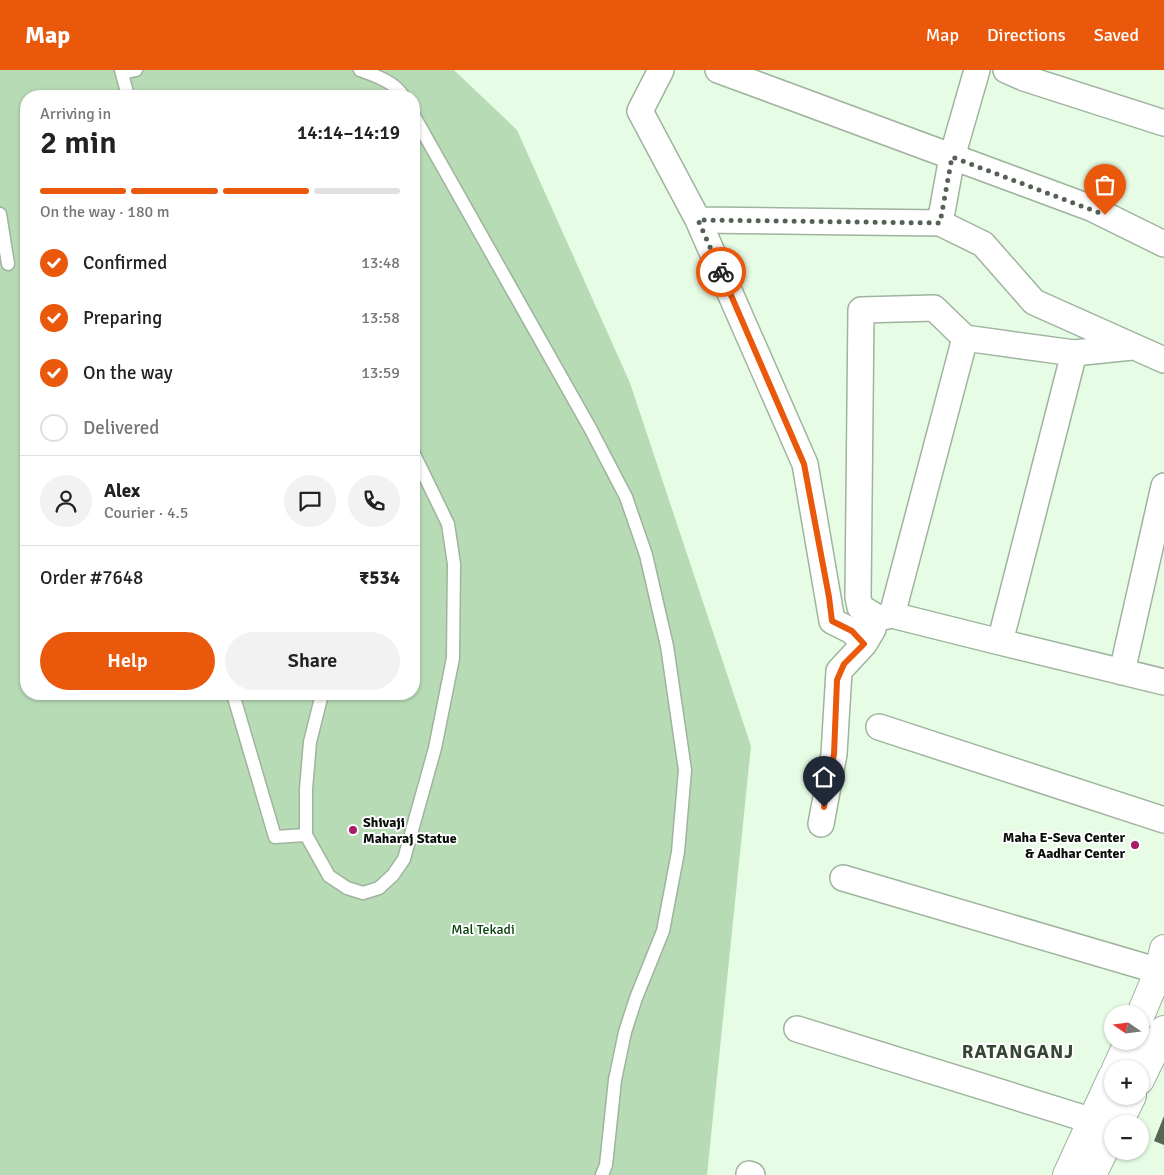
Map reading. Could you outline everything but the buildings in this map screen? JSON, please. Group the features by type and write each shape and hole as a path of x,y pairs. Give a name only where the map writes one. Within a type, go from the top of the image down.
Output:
{"main road":[{"path":"1144,1005 1162,960"},
{"path":"1149,1061 1164,1030"},
{"path":"1117,1115 1125,1105"},
{"path":"1067,1175 1104,1131"},
{"path":"1092,1175 1104,1138"}],"street":[{"path":"661,70 640,111 698,220 804,464 829,597 830,618 835,624 852,631 864,644"},
{"path":"718,70 1091,208 1164,244"},
{"path":"940,223 952,157 977,70"},
{"path":"1006,70 1024,78 1164,123"},
{"path":"698,220 940,223 983,244 1034,302 1164,360"},
{"path":"1132,347 1074,353 965,338 934,308 861,310 858,597 860,607 885,616 1164,682"},
{"path":"821,824 834,754 837,680 844,664 864,644 885,616 965,338"},
{"path":"1000,642 1074,353"},
{"path":"1122,672 1164,486"},
{"path":"879,727 1164,820"},
{"path":"843,878 1162,960"},
{"path":"797,1028 1104,1125"}],"lane":[{"path":"126,90 121,71 136,70"},
{"path":"360,70 375,76 399,90"},
{"path":"420,127 590,428 626,497 646,555 667,646 685,770 678,852 663,931 636,998 625,1032 615,1080 606,1166 602,1175"},
{"path":"0,214 8,264"},
{"path":"320,700 310,742 306,789 306,835 329,876 347,888 363,893 379,888 393,875 404,859 435,748 453,658 454,564 448,524 420,466"},
{"path":"235,700 274,837 306,835"}],"green space":[{"name":"Mal Tekadi","path":"0,70 454,70 517,130 630,383 751,746 707,1175 0,1175"}],"way so far":[{"path":"721,272 698,220 940,223 952,157 1091,208 1105,215"}],"place":[{"name":"Shivaji Maharaj Statue","path":"353,830"},
{"name":"Maha E-Seva Center & Aadhar Center","path":"1135,845"}],"district":[{"name":"RATANGANJ","path":"1018,1051"}],"route":[{"path":"721,272 804,464 829,597 830,618 835,624 852,631 864,644 852,654 839,671 834,754 824,807"}]}
